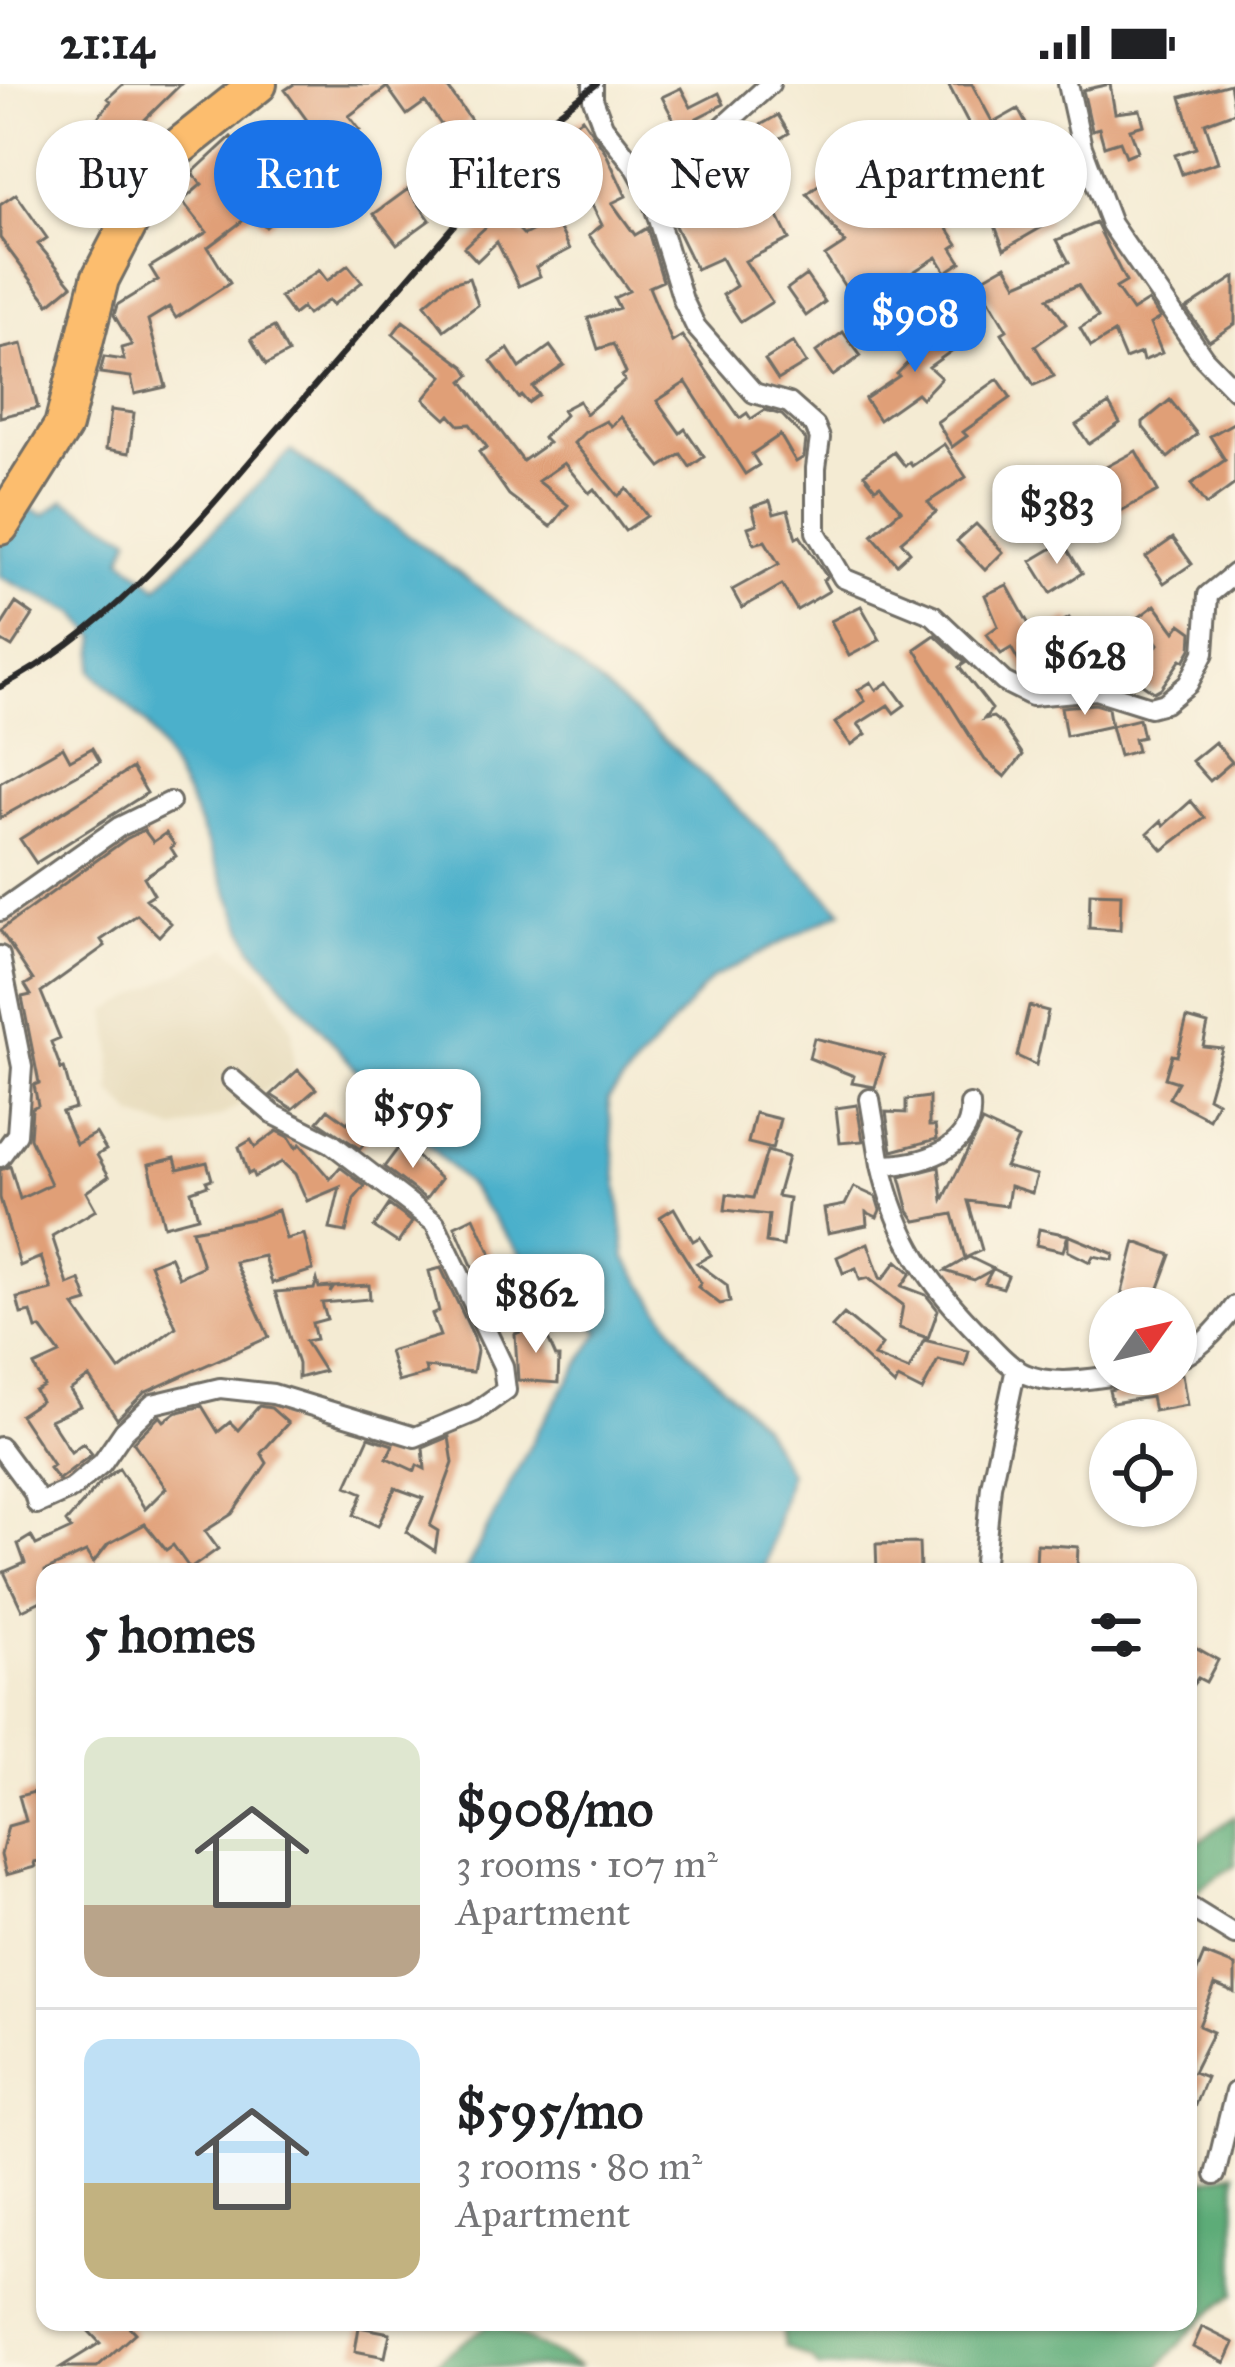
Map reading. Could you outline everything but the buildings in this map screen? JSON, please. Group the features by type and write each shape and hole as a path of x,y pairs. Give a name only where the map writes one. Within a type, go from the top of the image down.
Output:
{"highway":[{"path":"0,526 64,426 100,279 161,161 258,84"}],"street":[{"path":"593,84 592,99 603,126 627,158"},
{"path":"730,120 770,84"},
{"path":"1068,84 1082,147 1111,224 1204,358 1235,389"},
{"path":"661,228 696,327 754,393 789,403 815,426 820,438 816,532 843,578 933,615 1004,682 1032,696 1096,690 1150,707 1165,704 1188,684 1204,653 1208,595 1235,573"},
{"path":"0,911 119,827 170,802"},
{"path":"0,956 22,1066 17,1135 0,1156"},
{"path":"0,1447 37,1504 71,1490 154,1404 220,1388 273,1394 415,1437 475,1412 506,1390 503,1366 435,1222 331,1143 273,1114 232,1079"},
{"path":"870,1099 892,1211 922,1271 1023,1374 1089,1380"},
{"path":"881,1165 909,1165 957,1143 971,1122 970,1105"},
{"path":"1197,1347 1235,1306"},
{"path":"984,1563 991,1486 1016,1367"},
{"path":"1197,1912 1235,1935"},
{"path":"1215,2175 1235,2092"}],"shaded area":[{"path":"228,947 264,979 292,1029 294,1072 220,1117 175,1130 136,1117 111,1092 107,1011"}],"green space":[{"path":"1235,1816 1235,1865 1197,1890 1197,1843"},
{"path":"1235,2172 1235,2294 1197,2326 1197,2182"},
{"path":"480,2331 510,2331 580,2367 429,2367"},
{"path":"782,2331 1192,2331 1159,2367 818,2367 785,2346"}],"water":[{"path":"291,451 470,581 600,684 718,789 842,911 711,979 608,1099 626,1259 690,1353 761,1424 789,1473 766,1563 470,1563 538,1430 600,1331 545,1286 467,1184 365,1080 252,948 186,794 147,725 92,671 97,637 75,613 0,577 0,497 44,515 64,500 130,537 122,558 157,587"}],"railway":[{"path":"0,687 81,635 152,570 498,174 548,121 597,84"}]}
